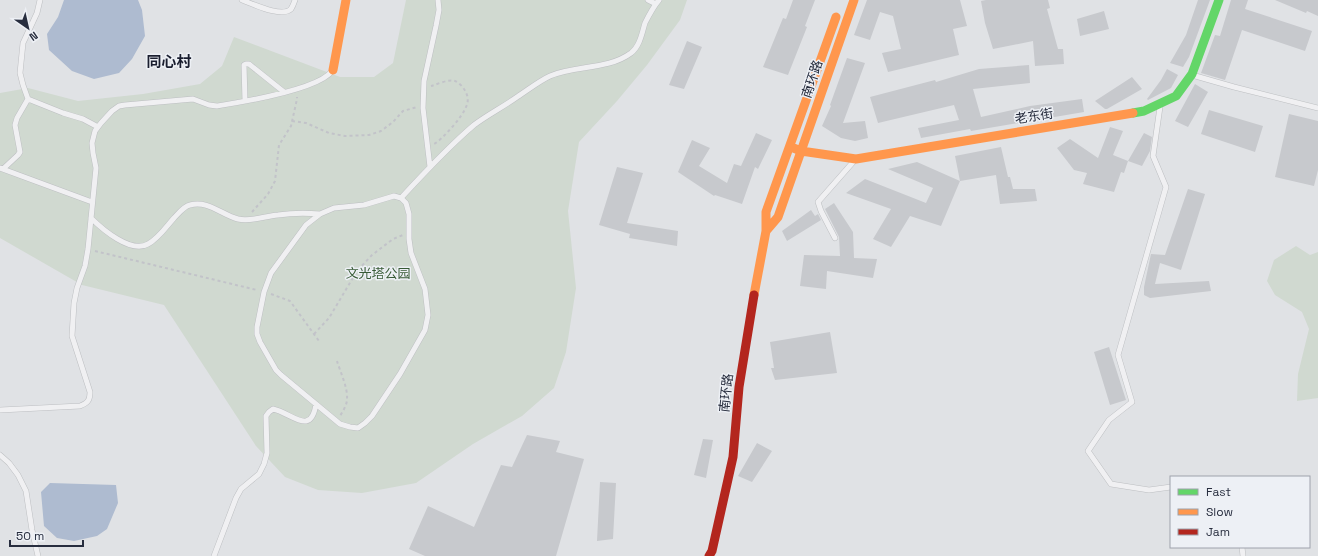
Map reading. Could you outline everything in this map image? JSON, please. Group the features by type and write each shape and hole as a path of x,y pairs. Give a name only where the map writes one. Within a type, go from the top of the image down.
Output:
{"main road":[{"path":"333,70 346,0"},
{"name":"南环路","path":"766,231 778,217 854,0"},
{"name":"老东街","path":"790,146 801,151 856,159 1144,111 1176,96 1192,74 1219,0"},
{"name":"南环路","path":"709,556 712,551 733,457 739,387 766,231 766,212 840,7"}],"lane":[{"path":"40,0 37,13 23,43 20,73 22,85 28,99 83,119 98,127"},
{"path":"242,0 278,12 286,12 291,8 295,0"},
{"path":"430,167 423,106 424,80 439,10 438,0"},
{"path":"401,198 453,144 475,124 548,76 564,70 606,64 621,59 632,52 638,45 645,24 657,2 648,0"},
{"path":"245,101 244,65 246,64 249,64 284,92"},
{"path":"0,410 80,406 86,404 90,399 87,380 72,336 74,303 88,249 96,168 92,143 98,127 112,111 119,106 125,105 193,99 208,105 217,106 245,101 296,90 327,77 333,70"},
{"path":"1192,74 1234,87 1318,108"},
{"path":"2,168 18,156 20,152 15,125 17,118 28,99"},
{"path":"1160,104 1154,156 1166,187 1118,355 1132,402 1109,420 1088,451 1111,484 1149,490 1170,487"},
{"path":"835,238 818,202 856,159"},
{"path":"2,168 92,202"},
{"path":"394,196 401,198 406,203 409,214 412,253 424,289 428,315 425,330 400,374 372,416 366,423 358,428 350,428 340,424 276,370 260,342 257,327 264,292 271,273 295,239 306,225 320,214 334,208 364,205 394,196"},
{"path":"91,218 112,238 133,246 142,247 149,244 178,214 189,205 204,204 239,219 285,214 320,214"},
{"path":"214,556 236,498 241,489 259,474 264,464 267,453 266,416 273,409 297,420 307,422 315,415 316,404"},
{"path":"0,455 18,475 26,491 38,556"}],"path":[{"path":"424,87 446,81 455,81 463,87 467,94 468,102 466,109 443,137 428,147"},
{"path":"248,219 268,194 275,181 278,145 291,126 297,99 296,90"},
{"path":"292,121 306,123 329,133 345,136 369,136 381,131 393,122 402,111 423,106"},
{"path":"314,334 329,318 357,271 367,260 393,239 410,233"},
{"path":"88,249 264,292 290,301 319,341"},
{"path":"337,361 344,380 347,398 344,410 337,421"}],"green space":[{"name":"文光塔公园","path":"406,0 687,0 680,20 647,65 617,101 579,142 568,211 576,288 566,352 554,388 522,416 473,444 416,483 362,493 318,490 285,477 256,446 164,305 82,285 0,238 0,93 28,88 78,101 143,94 200,84 222,66 234,37 340,77 374,77 393,63"},
{"path":"1296,246 1310,255 1318,252 1318,398 1297,401 1298,374 1309,329 1302,312 1275,295 1267,281 1274,260"}],"water":[{"path":"64,0 138,0 142,10 145,36 132,59 119,73 94,79 72,71 49,50 47,34 58,17"},
{"path":"50,483 116,485 118,503 107,529 97,536 74,541 57,538 44,526 41,492"}],"building":[{"path":"793,0 815,0 805,26 807,27 788,75 763,67 783,18 786,19"},
{"path":"867,0 960,0 967,26 953,29 959,55 888,72 882,53 901,49 893,16 880,12 870,40 854,35"},
{"path":"1048,0 1050,8 1047,9 1058,49 1063,49 1064,64 1035,66 1033,41 993,49 985,23 981,1"},
{"path":"1198,0 1210,0 1189,57 1183,67 1170,63 1186,35"},
{"path":"1231,0 1248,0 1245,9 1312,31 1305,51 1242,30 1225,80 1201,73 1215,35 1220,36"},
{"path":"1275,0 1318,0 1318,16 1307,11 1306,13"},
{"path":"1104,11 1109,29 1080,36 1077,19"},
{"path":"687,41 702,47 684,89 669,85"},
{"path":"847,58 865,63 843,123 865,121 868,138 855,141 841,138 822,126 831,106 830,105"},
{"path":"1029,65 1030,83 973,89 981,117 1030,106 1082,99 1084,112 921,138 918,128 959,120 954,105 878,123 870,97 935,80 936,82 979,69"},
{"path":"1167,69 1178,75 1171,88 1148,100 1147,99"},
{"path":"1132,77 1142,89 1107,109 1095,101"},
{"path":"1195,84 1208,92 1188,127 1175,121"},
{"path":"1209,110 1263,126 1255,152 1201,134"},
{"path":"1289,114 1318,121 1318,170 1314,186 1275,177"},
{"path":"1110,127 1123,131 1113,155 1128,161 1124,173 1121,172 1114,192 1083,184 1087,173 1074,170 1057,148 1070,139 1098,158"},
{"path":"756,133 772,140 758,169 755,167 742,204 715,195 714,196 678,172 692,140 710,148 699,166 727,183 734,164 741,166"},
{"path":"1144,133 1152,137 1150,151 1142,166 1128,161"},
{"path":"1001,147 1008,177 1010,177 1013,189 1035,189 1037,201 1000,204 996,175 960,181 955,156"},
{"path":"917,162 960,181 941,226 910,216 891,247 873,239 891,209 846,193 865,179 926,203 933,188 888,169"},
{"path":"617,167 643,173 627,223 678,231 677,246 629,238 630,234 599,225"},
{"path":"1188,189 1205,194 1181,270 1160,263 1155,284 1209,281 1211,291 1150,298 1144,295 1144,287 1151,254 1165,255"},
{"path":"834,203 853,232 854,258 877,259 873,278 827,271 826,289 800,286 804,255 840,256 839,237 825,209"},
{"path":"811,210 815,216 818,214 821,220 787,241 782,231"},
{"path":"830,332 837,373 775,380 771,368 774,368 770,342"},
{"path":"1109,347 1126,400 1110,405 1094,352"},
{"path":"527,435 560,441 556,452 584,459 556,556 425,556 409,549 428,506 474,527 501,465 512,467"},
{"path":"703,439 713,440 706,478 694,475"},
{"path":"757,443 772,451 752,482 738,476"},
{"path":"600,482 616,483 613,539 597,541"}],"traffic: fast":[{"path":"1133,113 1144,111 1176,96 1192,74 1219,0"}],"traffic: slow":[{"path":"333,70 346,0"},
{"path":"766,231 778,217 854,0"},
{"path":"766,231 766,212 836,17"},
{"path":"791,147 801,151 856,159 1133,113"},
{"path":"754,295 766,231"}],"traffic: jam":[{"path":"709,556 712,551 733,457 739,387 754,295"}],"district":[{"name":"同心村","path":"169,61"}]}
